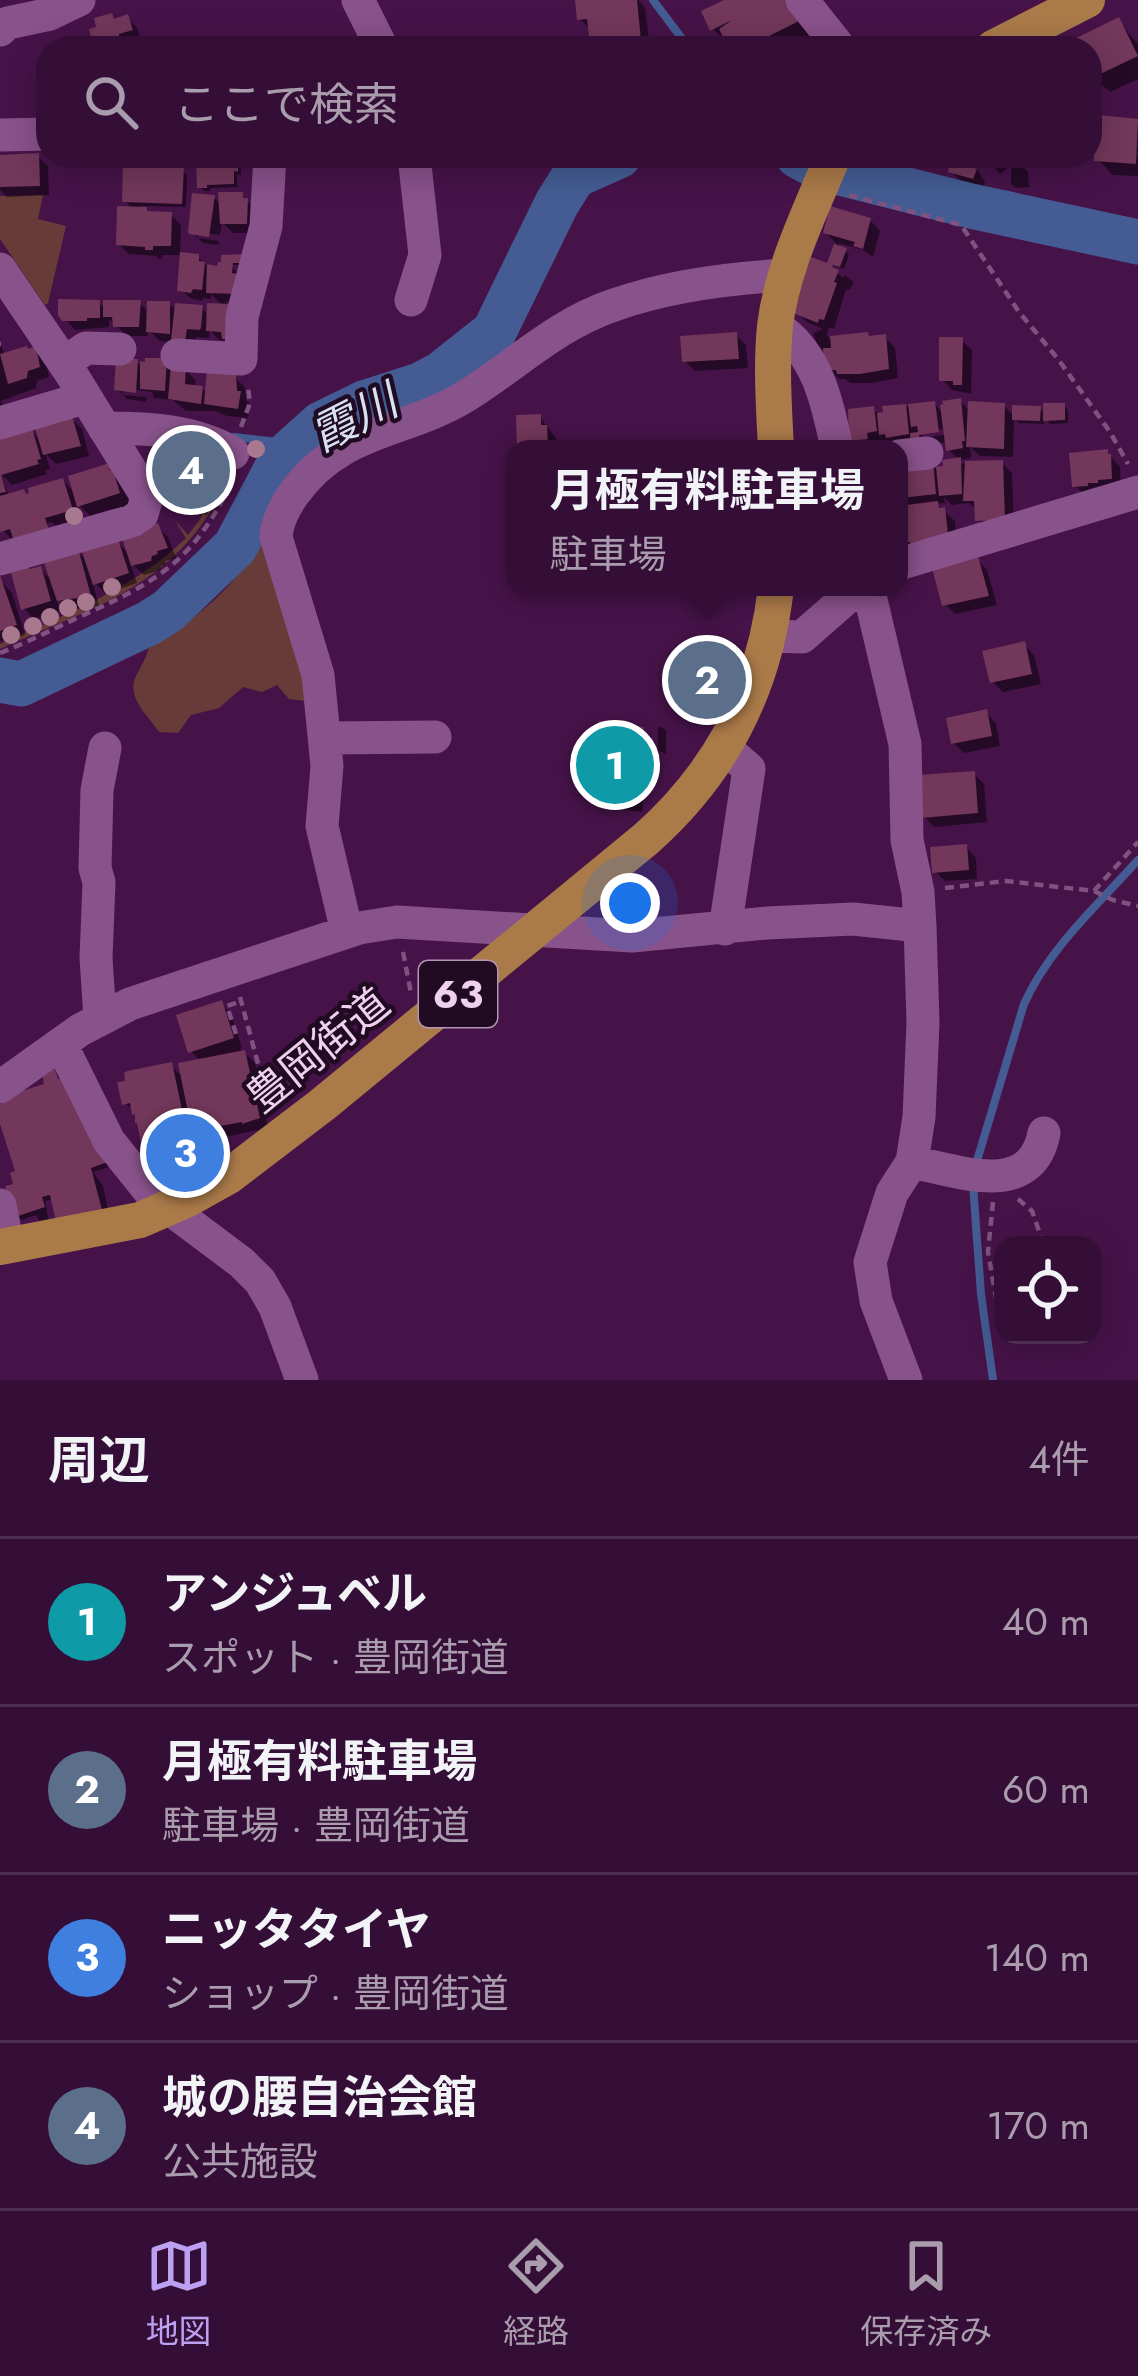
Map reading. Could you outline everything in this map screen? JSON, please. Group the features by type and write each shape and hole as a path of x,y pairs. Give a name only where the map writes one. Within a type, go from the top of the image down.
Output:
{"main road":[{"path":"1017,36 1088,0"},
{"path":"776,440 776,326 787,275 825,175"},
{"name":"豊岡街道","path":"4,1246 108,1228 170,1207 229,1176 663,824 724,748 751,697 775,596"}],"street":[{"path":"0,30 8,23 50,14 79,0"},
{"path":"358,0 376,36"},
{"path":"802,0 830,36"},
{"path":"0,136 36,134"},
{"path":"177,355 241,359 242,317 266,226 269,168"},
{"path":"411,300 425,255 415,168"},
{"path":"347,932 322,826 327,766 318,674 276,537 290,501 308,476 334,454 372,433 434,413 462,398 585,316 657,293 787,275"},
{"path":"0,559 132,521 147,503 145,491 84,398 72,358 3,279"},
{"path":"776,326 791,335 812,368 830,410 836,440"},
{"path":"72,358 86,348 120,349"},
{"path":"0,423 84,398"},
{"path":"104,428 142,428 238,448"},
{"path":"908,561 1134,481"},
{"path":"768,637 802,637 849,596"},
{"path":"870,596 905,744 907,840 920,926 919,1117 912,1162 892,1193 870,1262 876,1301 900,1378"},
{"path":"326,738 435,737"},
{"path":"100,1018 95,868 105,748"},
{"path":"724,748 749,769 725,928"},
{"path":"0,1087 100,1018 130,1004 237,985 347,932 397,922 632,936 853,919 920,926"},
{"path":"61,1044 109,1141 154,1197 260,1281 275,1307 302,1380"},
{"path":"912,1162 996,1178 1023,1169 1039,1157 1044,1133"},
{"path":"0,1205 4,1246"}],"path":[{"path":"825,175 961,224 1019,312 1110,432 1134,481"},
{"path":"0,653 132,593 155,579 204,531 249,410 241,359"},
{"path":"643,788 639,788 645,743"},
{"path":"643,788 651,781"},
{"path":"643,788 646,814"},
{"path":"1094,891 1138,842"},
{"path":"918,892 1006,881 1094,891 1138,906"},
{"path":"397,922 415,1012"},
{"path":"236,1034 227,1006 237,985"},
{"path":"237,985 274,1124"},
{"path":"996,1178 1033,1211 1041,1236"},
{"path":"994,1282 988,1252 996,1178"}],"shaded area":[{"path":"43,195 38,219 66,226 45,305 0,239 0,196"},
{"path":"215,492 221,494 200,526 153,574 97,607 0,649 0,644 98,599 166,556 186,538 174,519 188,535"},
{"path":"269,529 315,702 289,699 277,685 262,692 243,687 219,708 191,715 178,733 159,732 134,692 149,647 218,597"}],"building":[{"path":"575,0 637,0 641,36 589,36 587,19 577,20"},
{"path":"724,0 789,0 799,21 769,36 722,36 719,29 732,20 710,31 701,11"},
{"path":"128,14 133,30 119,36 91,36 94,18"},
{"path":"1119,17 1138,56 1102,73 1102,36 1080,36"},
{"path":"1102,115 1138,119 1136,164 1102,162"},
{"path":"36,153 40,186 0,187 0,155"},
{"path":"123,168 184,168 182,204 122,202"},
{"path":"196,168 238,168 234,184 197,188"},
{"path":"949,168 977,169 973,179 948,172"},
{"path":"218,192 243,192 243,198 248,198 247,224 220,224"},
{"path":"192,193 215,195 209,237 188,232"},
{"path":"117,206 172,212 171,246 145,250 116,245"},
{"path":"830,206 871,218 863,249 823,233"},
{"path":"834,244 847,248 840,267 832,267 839,270 837,283 824,320 818,323 793,313 795,301 811,257 827,263"},
{"path":"180,252 199,254 199,261 205,262 202,290 177,291"},
{"path":"242,254 242,263 233,263 232,273 240,274 238,294 206,293 207,264 217,266 221,255"},
{"path":"58,299 100,300 100,318 62,321"},
{"path":"103,300 141,300 139,327 113,327 112,317 103,317"},
{"path":"147,301 170,301 170,334 146,332"},
{"path":"175,303 203,305 200,330 187,329 185,341 171,340"},
{"path":"207,303 231,304 231,339 222,339 221,332 206,331"},
{"path":"737,332 739,359 682,362 680,336"},
{"path":"868,332 869,336 886,334 889,369 860,374 825,370 823,348 831,348 830,336"},
{"path":"939,337 963,337 962,385 939,381"},
{"path":"36,346 40,367 28,371 27,378 8,384 0,354"},
{"path":"116,358 138,359 136,393 114,390"},
{"path":"167,358 165,391 140,389 140,361"},
{"path":"171,365 186,366 185,384 203,386 201,404 168,399"},
{"path":"207,368 236,374 237,391 241,391 238,409 204,404"},
{"path":"961,398 965,441 963,448 946,451 940,405"},
{"path":"935,401 939,432 919,435 921,447 911,448 910,433 918,432 917,426 911,427 908,404"},
{"path":"968,401 1005,403 1004,449 966,447"},
{"path":"1043,403 1065,403 1065,420 1043,421"},
{"path":"906,404 909,434 879,435 877,413 883,412 882,406"},
{"path":"1012,405 1041,406 1040,421 1012,420"},
{"path":"874,406 877,431 867,433 868,439 849,440 848,409"},
{"path":"541,414 548,440 517,440 516,415"},
{"path":"72,416 81,446 43,455 35,428"},
{"path":"32,428 39,464 1,475 6,492 0,493 0,438"},
{"path":"168,447 224,463 215,494 159,478"},
{"path":"1108,449 1112,479 1072,487 1069,453"},
{"path":"961,457 962,494 939,496 936,467 943,466 942,460"},
{"path":"1003,460 1005,520 975,521 974,501 963,501 965,461"},
{"path":"933,461 936,494 908,497 908,468"},
{"path":"113,462 114,468 107,470 113,470 120,493 77,507 68,476"},
{"path":"63,478 73,510 45,518 50,533 15,545 10,529 0,532 0,496 24,489 26,494 28,488"},
{"path":"938,501 939,508 945,507 948,534 911,546 908,505"},
{"path":"158,523 168,548 157,551 151,561 131,566 121,535"},
{"path":"118,539 129,573 93,585 82,552"},
{"path":"78,548 91,596 57,601 42,557"},
{"path":"978,556 989,596 942,606 932,568"},
{"path":"27,559 30,569 41,566 51,601 21,610 9,565"},
{"path":"0,575 17,625 0,631"},
{"path":"1025,641 1032,674 990,683 982,651"},
{"path":"987,709 992,736 951,744 946,718"},
{"path":"599,721 644,727 632,804 587,797"},
{"path":"975,771 978,813 921,818 918,775"},
{"path":"967,844 969,870 932,873 930,847"},
{"path":"222,1000 234,1038 188,1053 176,1015"},
{"path":"245,1050 260,1118 220,1126 220,1130 192,1132 178,1063"},
{"path":"172,1062 192,1158 146,1167 135,1114 130,1103 122,1105 117,1082 125,1081 127,1071"},
{"path":"55,1069 58,1079 68,1076 113,1160 91,1168 102,1210 56,1222 50,1195 42,1197 45,1207 15,1217 5,1186 13,1184 10,1173 15,1171 0,1124 0,1104 5,1102 3,1097 44,1084 42,1073"}],"waterway":[{"path":"653,0 680,36"},
{"name":"霞川","path":"0,680 21,684 168,611 235,547 281,460 321,424 441,374 494,332 557,203 574,176 592,168"},
{"name":"霞川","path":"820,168 1138,242"},
{"path":"234,437 295,448"},
{"path":"976,1164 1034,984 1075,928 1138,860"},
{"path":"973,1185 993,1380"}],"place":[{"name":"城の腰自治会館","path":"191,470"},
{"name":"月極有料駐車場","path":"707,680"},
{"name":"アンジュベル","path":"615,765"},
{"name":"ニッタタイヤ","path":"185,1153"}]}
